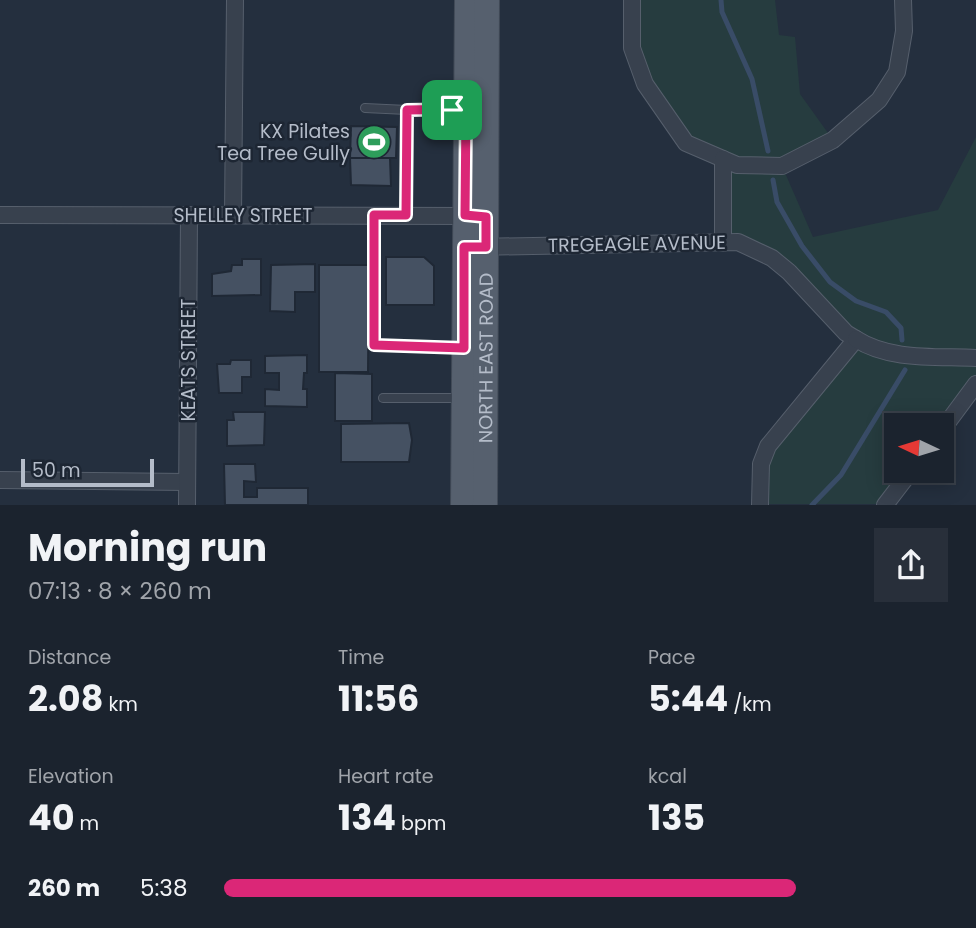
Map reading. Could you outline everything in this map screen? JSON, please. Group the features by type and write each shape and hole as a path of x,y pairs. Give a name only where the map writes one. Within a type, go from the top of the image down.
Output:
{"main road":[{"name":"NORTH EAST ROAD","path":"467,0 466,109 475,216"},
{"name":"NORTH EAST ROAD","path":"485,505 475,216 487,0"},
{"name":"NORTH EAST ROAD","path":"463,505 464,348 475,247"}],"street":[{"path":"233,215 235,0"},
{"path":"632,0 632,48 645,84 686,143 737,165 782,166 833,140 878,100 897,72 904,31 903,0"},
{"path":"723,159 723,243"},
{"name":"SHELLEY STREET","path":"0,215 475,216"},
{"name":"KEATS STREET","path":"187,505 188,215"},
{"name":"TREGEAGLE AVENUE","path":"475,247 738,242 772,258 789,272 845,333 864,345 901,355 976,358"},
{"path":"760,505 761,464 768,446 856,340"},
{"path":"954,414 976,384"},
{"path":"0,480 187,482"},
{"path":"885,505 902,483"}],"lane":[{"path":"365,108 466,109"},
{"path":"406,215 407,110"},
{"path":"374,215 374,345 464,348"},
{"path":"383,398 463,398"}],"green space":[{"path":"632,0 775,0 779,35 795,37 800,94 833,140 782,166 813,237 938,210 976,137 976,384 952,413 884,413 884,483 902,483 885,504 760,504 761,464 856,339 789,272 723,243 723,159 686,143 645,84"}],"building":[{"name":"KX Pilates Tea Tree Gully","path":"351,126 397,127 396,158 350,158"},
{"path":"350,158 390,158 391,186 351,185"},
{"path":"386,257 424,257 434,266 434,305 386,305"},
{"path":"242,259 261,259 261,295 212,296 212,274 231,271 232,265 242,265"},
{"path":"315,264 315,292 295,292 295,312 270,311 271,265"},
{"path":"319,265 369,265 368,372 319,372"},
{"path":"307,355 307,373 304,373 303,389 307,389 307,407 265,406 265,389 279,390 279,373 265,373 265,356"},
{"path":"231,360 251,360 251,377 242,377 242,393 219,393 217,364 230,364"},
{"path":"335,373 372,374 372,421 335,421"},
{"path":"233,412 265,412 264,445 227,446 227,420 234,420"},
{"path":"409,423 412,440 409,462 341,462 341,424"},
{"path":"224,464 255,464 256,482 244,481 244,497 257,497 257,488 308,488 308,505 225,505"}],"waterway":[{"path":"721,0 722,12 752,79 768,151"},
{"path":"773,180 777,202 802,246 830,282 856,301 886,312 901,328 902,340"},
{"path":"812,505 841,475 905,370"}],"place":[{"name":"KX Pilates Tea Tree Gully","path":"374,142"}],"route":[{"path":"466,109 465,215 486,217 486,247 464,247 464,348 374,345 374,215 406,215 407,110 452,110 466,109"}]}
